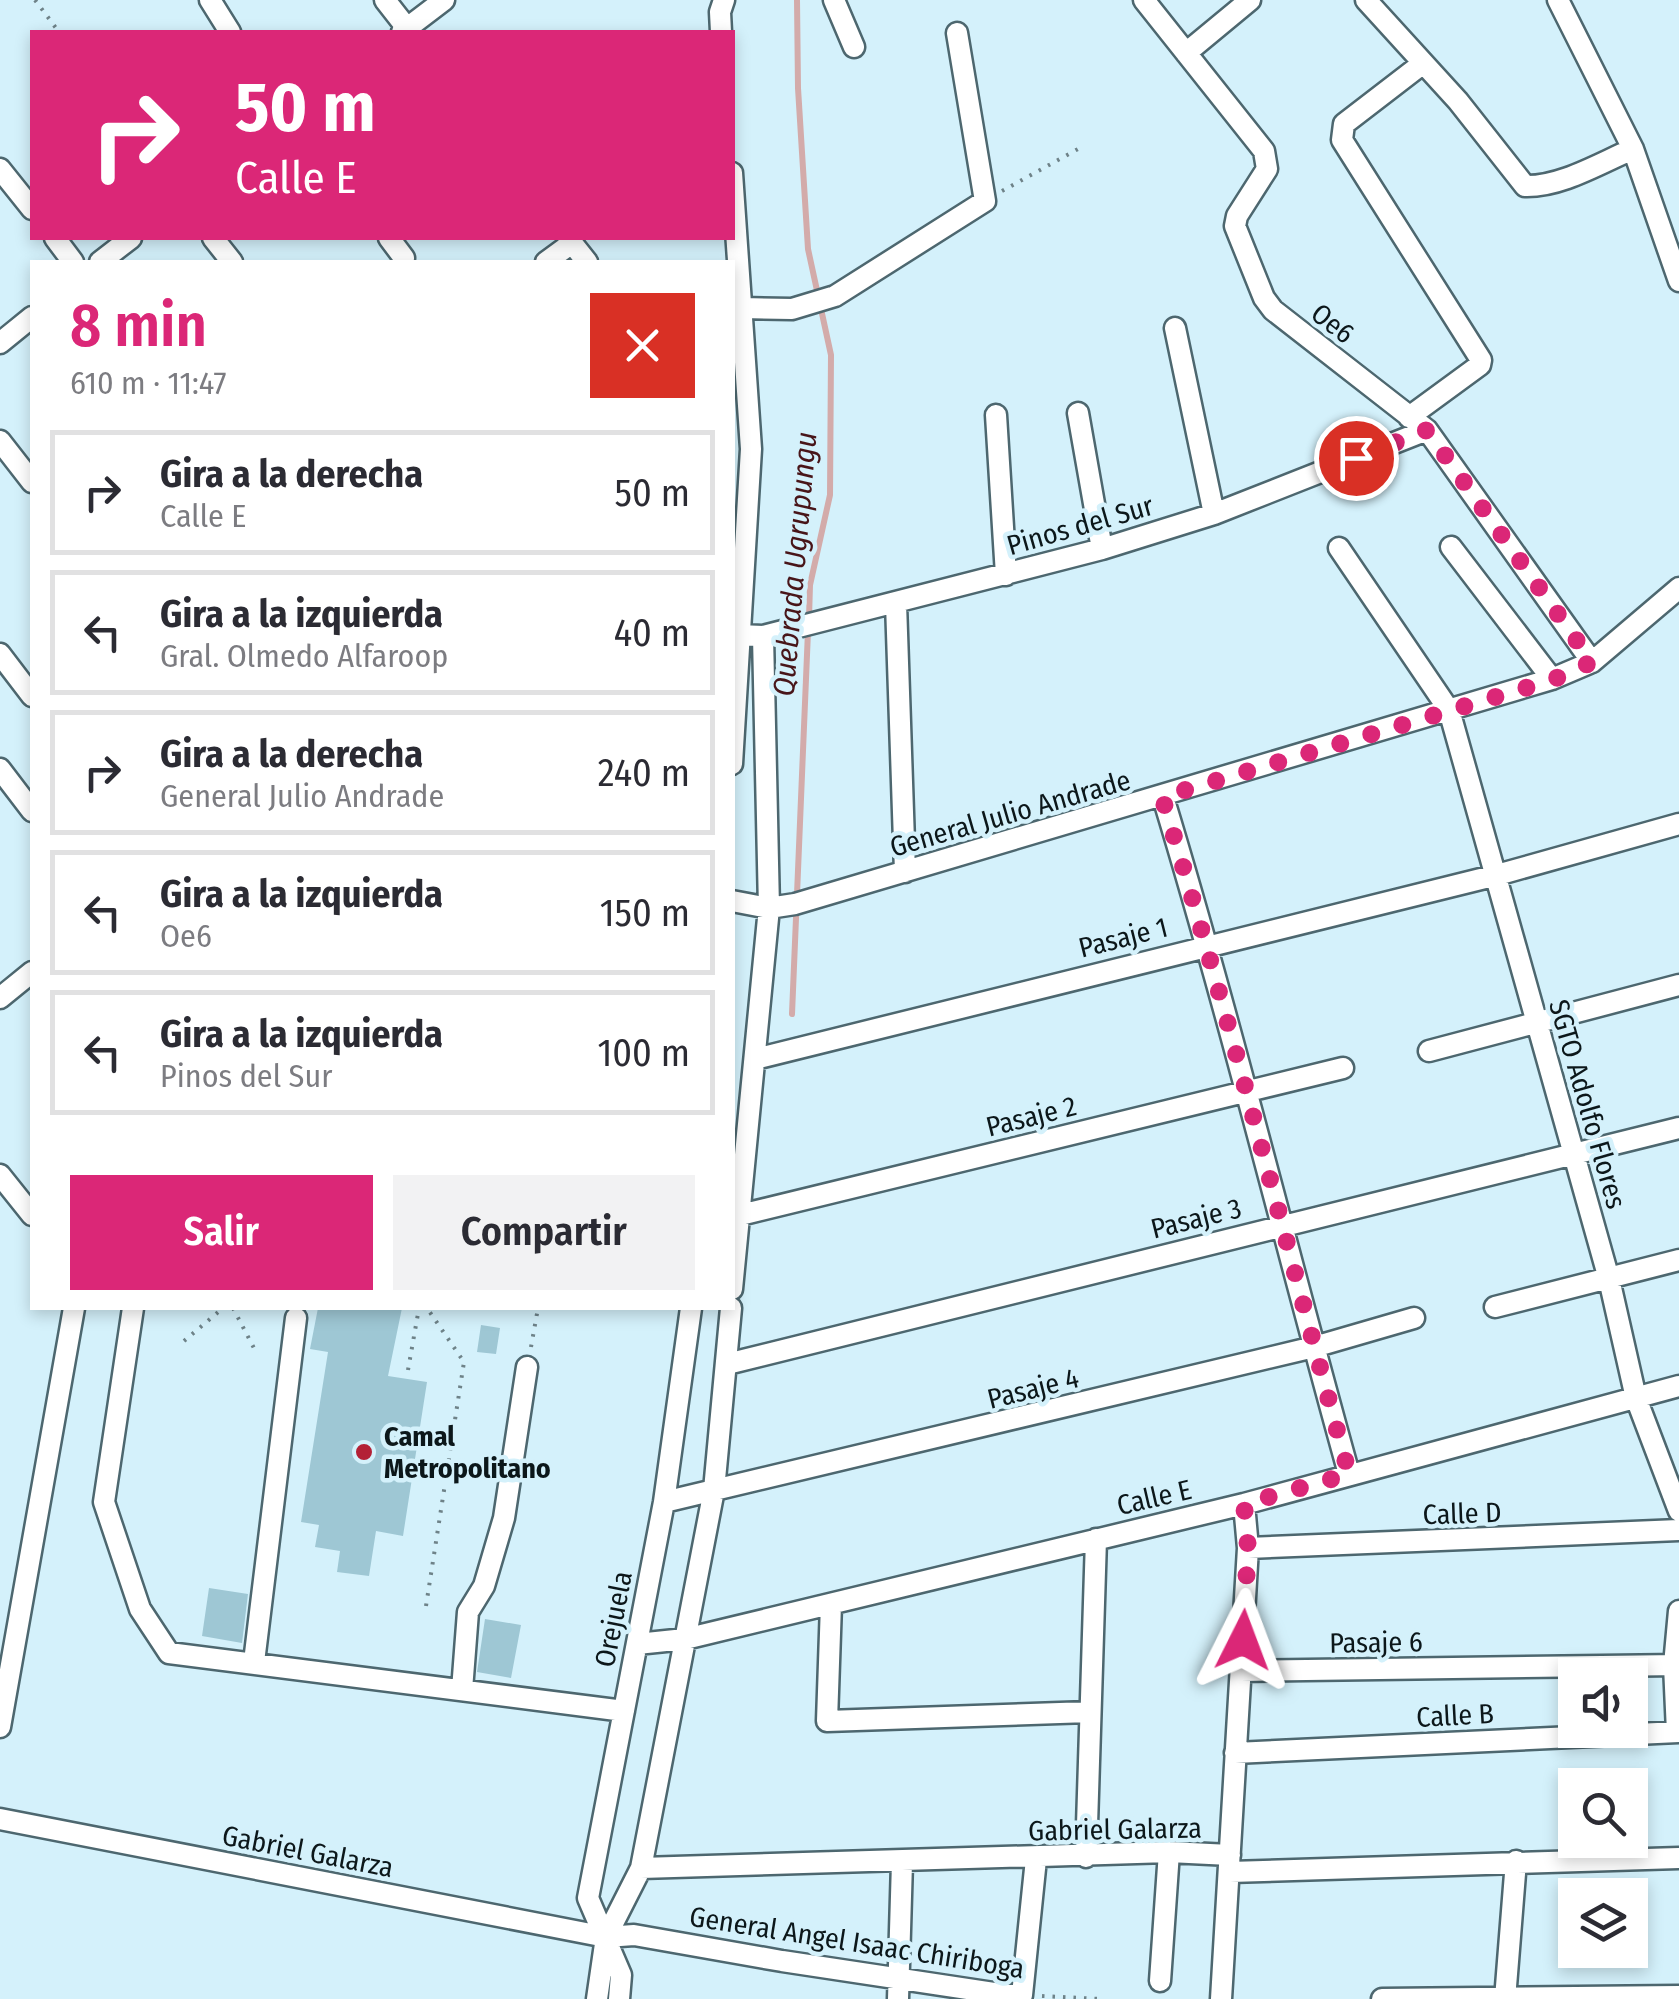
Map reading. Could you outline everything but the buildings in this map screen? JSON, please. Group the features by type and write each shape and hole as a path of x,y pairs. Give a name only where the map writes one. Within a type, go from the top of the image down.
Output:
{"street":[{"path":"210,0 229,30"},
{"path":"386,0 405,30"},
{"path":"407,30 444,0"},
{"path":"721,30 724,0"},
{"path":"834,0 854,47"},
{"name":"Oe6","path":"1144,0 1264,151 1266,169 1237,216 1235,226 1264,298 1273,310 1418,423 1592,662"},
{"path":"1186,53 1250,0"},
{"path":"1366,0 1458,100 1525,186 1538,187 1634,149"},
{"path":"1558,0 1634,149 1679,280"},
{"path":"743,308 792,309 835,296 985,201 958,32"},
{"name":"Pinos del Sur","path":"738,634 763,636 1102,550 1214,514 1418,423 1481,360 1342,140 1341,132 1344,124 1422,64"},
{"path":"0,169 30,206"},
{"path":"735,210 751,449 735,699"},
{"path":"103,260 128,240"},
{"path":"214,240 230,260"},
{"path":"391,240 404,258"},
{"path":"548,260 570,240 586,260"},
{"path":"0,343 30,319"},
{"path":"1175,328 1214,514"},
{"path":"1078,413 1102,550"},
{"path":"996,414 1006,575"},
{"path":"0,441 30,479"},
{"path":"1451,547 1552,680"},
{"name":"SGTO Adolfo Flores","path":"1339,548 1449,710 1609,1279 1636,1398 1679,1512"},
{"name":"General Julio Andrade","path":"735,902 770,908 795,904 1552,680 1592,662 1679,588"},
{"path":"896,603 905,872"},
{"path":"735,1216 770,908 763,636"},
{"path":"0,654 30,693"},
{"path":"0,770 30,808"},
{"path":"1162,797 1208,944 1349,1474"},
{"name":"Pasaje 1","path":"755,1059 1497,875 1679,824"},
{"path":"0,998 30,974"},
{"path":"1429,1051 1679,985"},
{"name":"Pasaje 2","path":"735,1216 1343,1068"},
{"name":"Pasaje 3","path":"726,1364 1679,1128"},
{"path":"0,1176 30,1213"},
{"path":"1494,1308 1679,1260"},
{"path":"0,1726 74,1310"},
{"path":"133,1310 104,1502 140,1609 169,1653 624,1710"},
{"name":"Orejuela","path":"619,1999 621,1975 588,1898 664,1502 692,1310"},
{"path":"597,1999 606,1937 642,1868 714,1490 731,1310"},
{"path":"254,1662 296,1318"},
{"name":"Pasaje 4","path":"664,1502 1314,1347 1414,1318"},
{"path":"462,1690 468,1612 484,1586 504,1518 527,1368"},
{"name":"Calle E","path":"637,1644 685,1639 1244,1504 1679,1386"},
{"path":"1221,1999 1248,1548 1244,1504"},
{"name":"Calle D","path":"1248,1548 1679,1530"},
{"path":"1086,1856 1096,1539"},
{"path":"831,1604 827,1721 1089,1712"},
{"path":"1678,1732 1679,1611"},
{"name":"Pasaje 6","path":"1241,1671 1677,1665"},
{"name":"Calle B","path":"1236,1753 1678,1732"},
{"name":"Gabriel Galarza","path":"0,1819 606,1937"},
{"path":"1160,1981 1169,1852"},
{"name":"Gabriel Galarza","path":"642,1868 1169,1852 1230,1864 1679,1858"},
{"path":"1022,1995 1036,1858"},
{"path":"1505,1997 1516,1861"},
{"path":"898,1999 902,1862"},
{"name":"General Angel Isaac Chiriboga","path":"606,1937 634,1934 1022,1995"},
{"path":"1382,1999 1679,1996"}],"path":[{"path":"35,0 58,30"},
{"path":"985,201 1078,148"},
{"path":"184,1341 220,1310"},
{"path":"233,1310 256,1352"},
{"path":"408,1370 419,1310"},
{"path":"426,1606 464,1362 427,1310"},
{"path":"527,1368 538,1310"},
{"name":"General Angel Isaac Chiriboga","path":"1022,1995 1101,1999"}],"waterway":[{"name":"Quebrada Ugrupungu","path":"797,0 808,249 831,355 830,495 810,585 809,618"},
{"name":"Quebrada Ugrupungu","path":"792,1014 808,631"}],"place":[{"name":"Camal Metropolitano","path":"364,1452"}],"route":[{"path":"1243,1640 1248,1548 1244,1504 1349,1474 1208,944 1162,797 1552,680 1592,662 1427,430 1356,458"}]}
